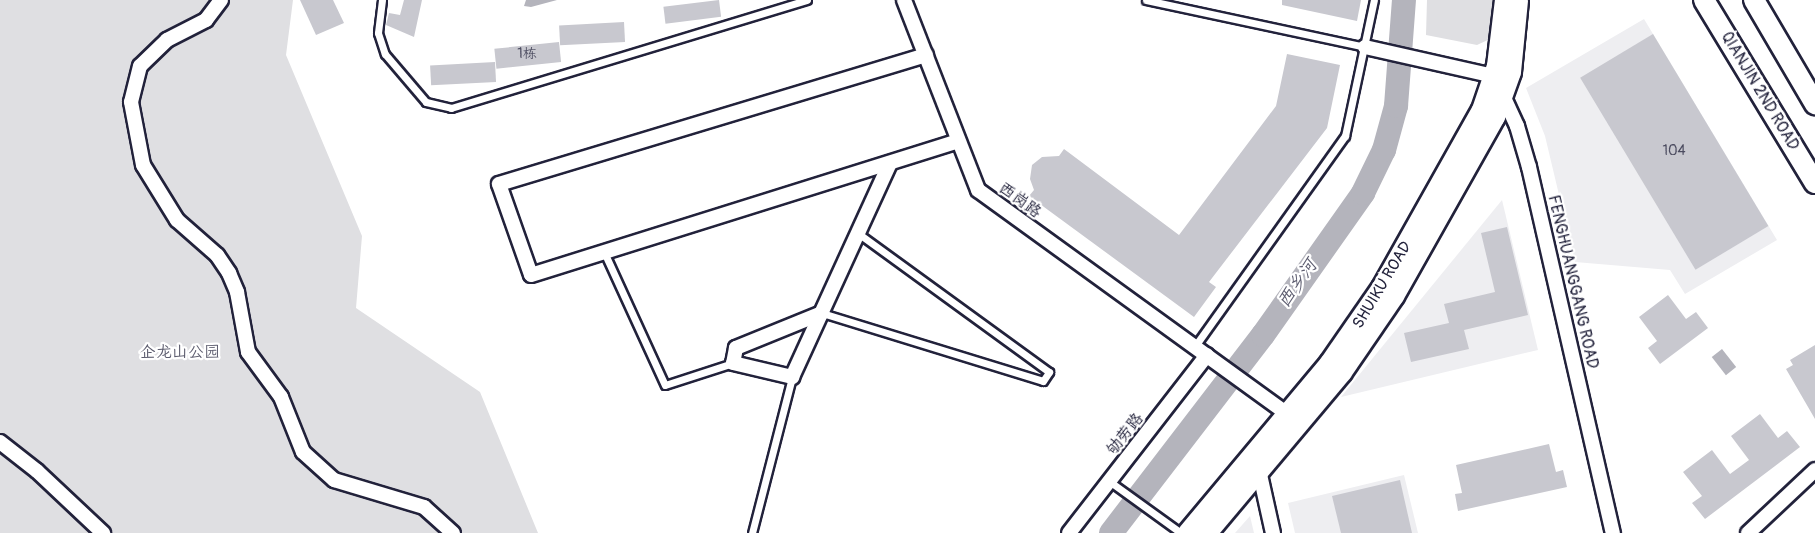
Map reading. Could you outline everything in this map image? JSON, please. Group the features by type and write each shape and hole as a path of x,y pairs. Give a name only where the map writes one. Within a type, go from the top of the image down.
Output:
{"main road":[{"name":"SHUIKU ROAD","path":"1207,533 1259,470 1359,325 1474,127 1494,76 1505,0"},
{"name":"SHUIKU ROAD","path":"1188,533 1347,364 1394,296 1476,153 1503,95 1511,72 1518,0"},
{"name":"QIANJIN 2ND ROAD","path":"1704,0 1815,183"},
{"path":"1754,0 1815,104"}],"street":[{"path":"221,0 206,20 167,40 140,66 131,102 143,165 177,220 217,255 229,273 237,292 248,352 281,397 303,452 334,480 424,507 453,533"},
{"name":"西岗路","path":"904,0 978,190 1294,418"},
{"path":"1365,47 1494,76"},
{"path":"926,55 499,184 531,274 959,141"},
{"name":"FENGHUANGGANG ROAD","path":"1494,76 1529,167 1613,533"},
{"path":"822,313 736,348 733,363 792,377 822,313 890,163"},
{"name":"劬劳路","path":"1070,533 1113,483 1207,355"},
{"path":"0,442 37,471 103,533"},
{"path":"1259,470 1273,533"},
{"path":"1748,533 1815,470"}],"lane":[{"path":"382,0 378,33 385,54 426,102 451,108 807,0"},
{"path":"1146,0 1365,47"},
{"path":"1195,346 1346,136 1374,0"},
{"path":"822,313 1043,381 1050,372 858,233"},
{"path":"604,252 665,385 733,363"},
{"path":"752,533 792,377"},
{"path":"1113,483 1181,533"}],"shaded area":[{"path":"526,0 557,0 531,7 524,6"},
{"path":"1644,19 1777,240 1685,294 1670,270 1575,262 1545,136 1526,88"},
{"path":"1502,200 1538,350 1341,397"},
{"path":"1722,349 1736,367 1726,375 1712,357"},
{"path":"1404,475 1418,533 1295,533 1288,503"},
{"path":"1250,516 1254,533 1235,533"}],"green space":[{"name":"企龙山公园","path":"0,0 293,0 286,55 362,236 356,308 480,392 538,533 0,533"},
{"path":"1427,0 1496,0 1492,38 1477,45 1426,35"}],"building":[{"path":"300,0 333,0 344,23 316,35"},
{"path":"404,0 422,0 414,37 386,25 389,13 400,15"},
{"path":"719,0 721,17 665,24 663,7"},
{"path":"1282,0 1361,0 1357,21 1282,5"},
{"path":"624,22 625,42 560,45 559,25"},
{"path":"1653,34 1768,226 1696,270 1580,78"},
{"path":"559,42 561,62 496,69 494,49"},
{"path":"1287,54 1340,65 1327,128 1209,282 1216,287 1194,317 1029,196 1034,190 1030,179 1032,165 1042,157 1059,156 1064,149 1179,235 1276,106"},
{"path":"495,62 496,82 431,85 430,65"},
{"path":"1507,227 1528,315 1464,330 1469,349 1411,362 1404,333 1449,323 1444,304 1495,292 1481,233"},
{"path":"1668,295 1686,319 1696,312 1708,328 1660,364 1648,348 1657,341 1639,317"},
{"path":"1815,345 1815,419 1786,369 1793,365 1790,360"},
{"path":"1760,414 1778,438 1787,431 1800,447 1705,519 1692,503 1702,496 1683,472 1712,450 1730,474 1749,460 1731,436"},
{"path":"1549,444 1556,472 1563,470 1567,487 1458,511 1455,494 1462,493 1456,465"},
{"path":"1400,480 1412,533 1341,533 1332,496"}],"waterway":[{"name":"西乡河","path":"1111,533 1263,335 1363,193 1384,150 1396,106 1404,0"}]}
